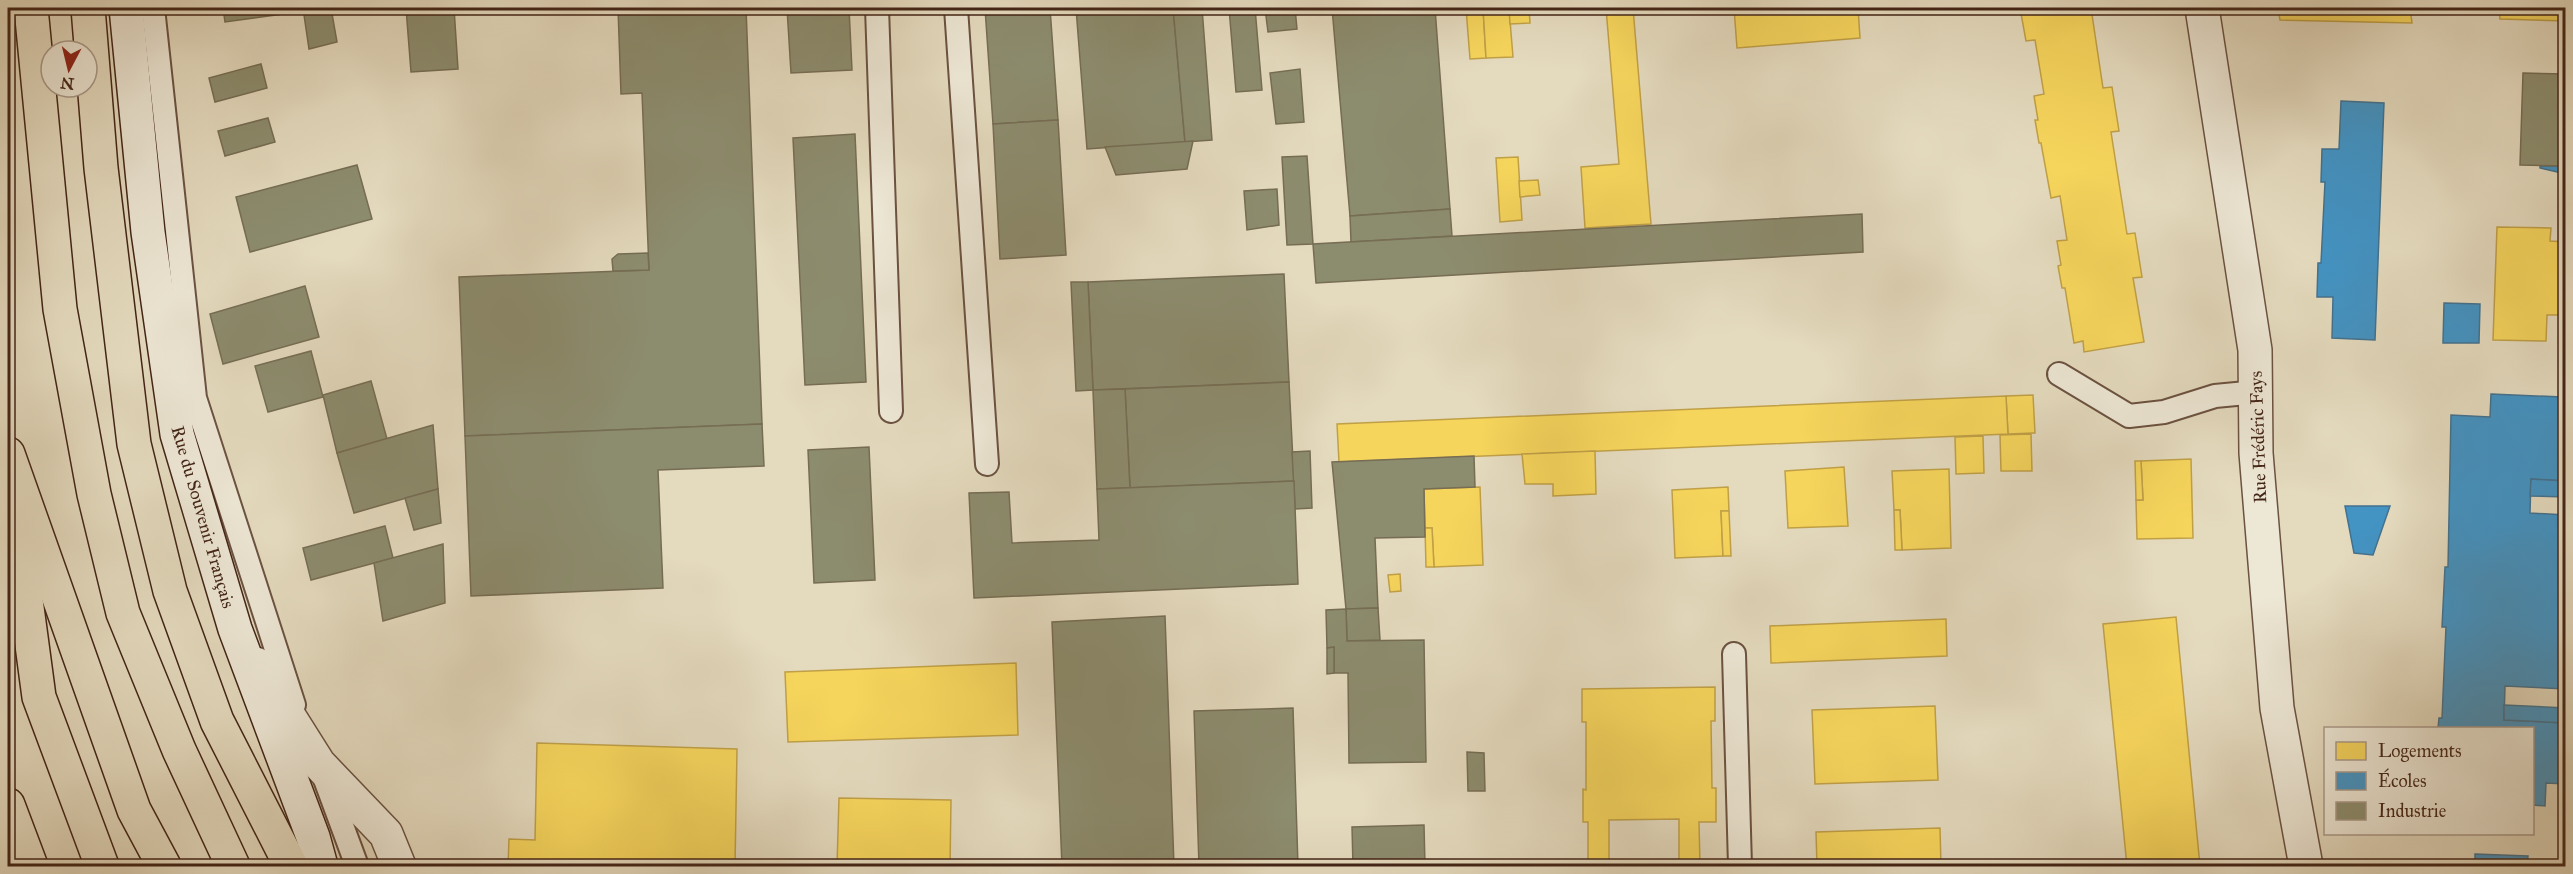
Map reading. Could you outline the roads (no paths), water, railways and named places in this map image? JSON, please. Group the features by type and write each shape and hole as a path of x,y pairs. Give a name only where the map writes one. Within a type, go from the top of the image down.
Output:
{"highway":[{"path":"31,8 60,309 94,494 123,613 179,750 233,867"},
{"path":"88,8 101,168 134,444 170,591 217,721 291,867"},
{"path":"8,454 134,810 164,867"},
{"path":"8,466 39,697 102,867"},
{"path":"8,805 32,867"}],"street":[{"name":"Rue du Souvenir Français","path":"126,8 148,232 177,434 234,629 319,764 386,834 399,867"},
{"name":"Rue Frédéric Fays","path":"2202,8 2254,338 2257,392 2256,453 2277,708 2306,867"},
{"path":"234,629 313,837 321,867"}],"lane":[{"path":"153,8 195,398 288,691 319,764 357,867"},
{"path":"878,8 891,411"},
{"path":"956,8 987,464"},
{"path":"2059,374 2129,416 2164,412 2215,396 2257,392"},
{"path":"1734,654 1740,867"}]}
